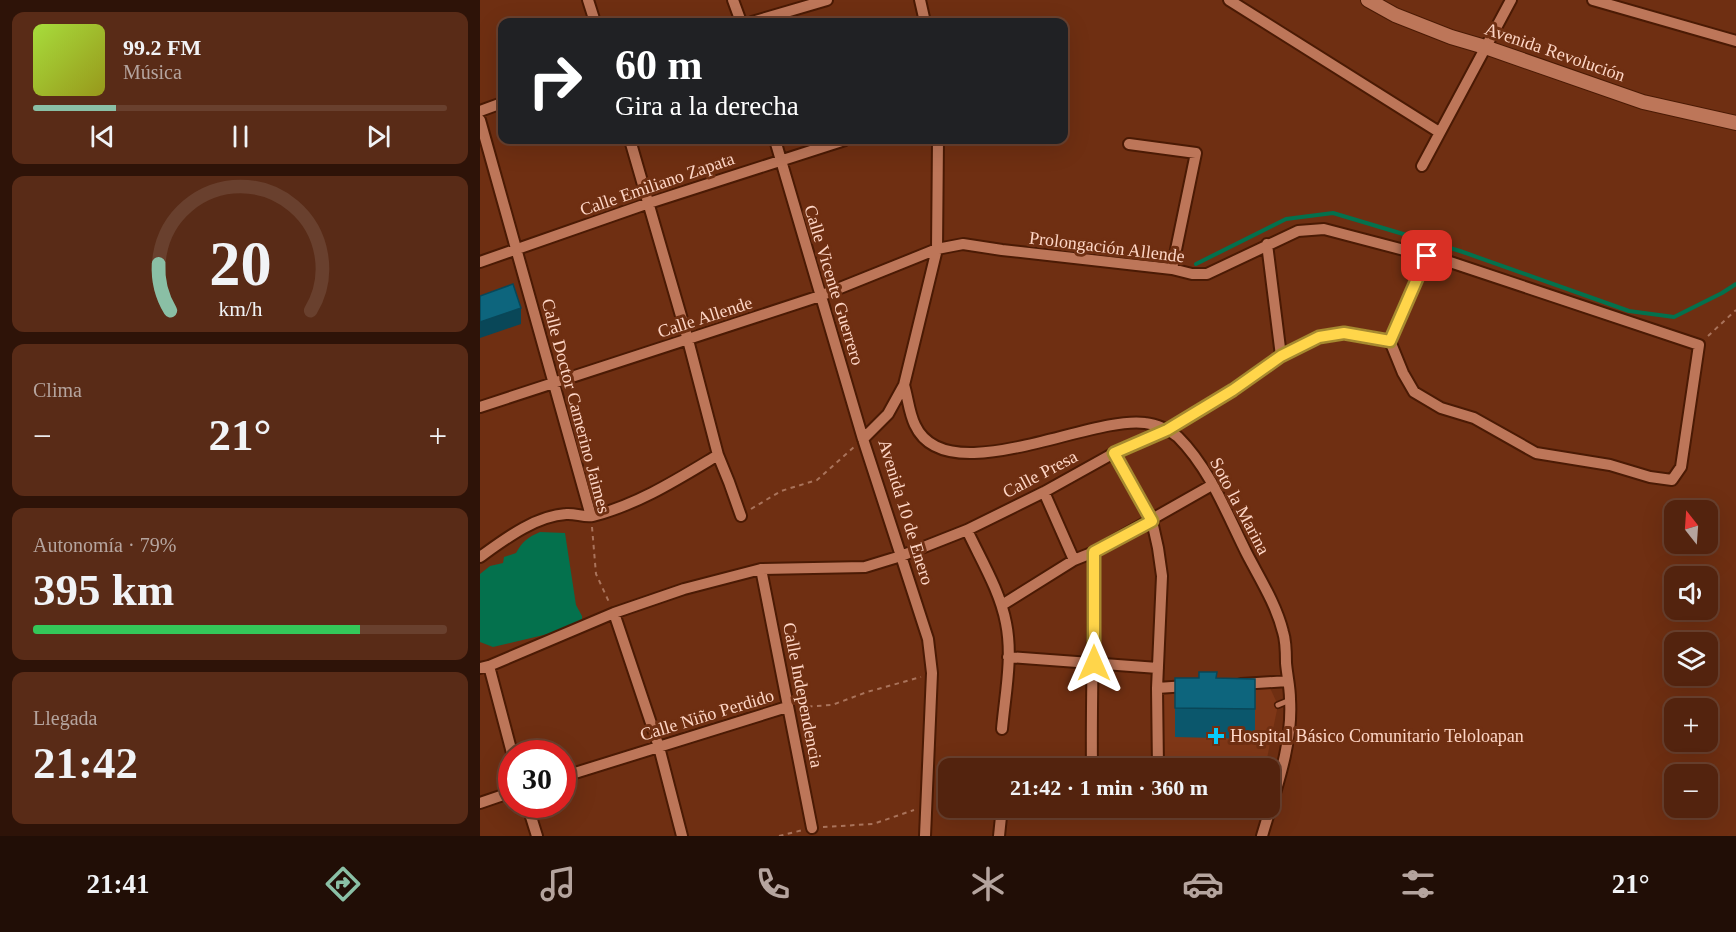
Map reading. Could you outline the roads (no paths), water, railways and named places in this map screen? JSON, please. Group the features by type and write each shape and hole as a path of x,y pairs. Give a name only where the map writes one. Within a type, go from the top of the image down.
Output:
{"street":[{"path":"588,0 594,18"},
{"path":"733,0 740,18"},
{"path":"766,18 827,0"},
{"path":"920,0 924,18"},
{"path":"1229,0 1439,132"},
{"name":"Avenida Revolución","path":"1368,0 1395,15 1451,37 1643,102 1736,123"},
{"path":"1422,166 1511,0"},
{"path":"1593,0 1736,40"},
{"path":"480,111 498,104"},
{"name":"Calle Doctor Camerino Jaimes","path":"480,120 591,516"},
{"path":"631,144 688,340 718,456 741,516"},
{"name":"Calle Vicente Guerrero","path":"776,144 863,439"},
{"name":"Calle Emiliano Zapata","path":"480,262 649,203 832,144"},
{"name":"Avenida 10 de Enero","path":"925,836 932,673 928,639 863,439 888,414 904,385 937,249 938,144"},
{"path":"1129,144 1196,153 1172,269"},
{"name":"Prolongación Allende","path":"937,249 963,244 1172,269 1192,274 1207,274 1298,231 1324,229 1450,262 1699,345 1681,467 1672,480 1650,477 1610,465 1536,453 1474,418 1441,408 1414,392 1403,373 1390,341"},
{"path":"1267,244 1281,356"},
{"name":"Calle Allende","path":"480,407 820,296 937,249"},
{"path":"1390,341 1427,256"},
{"name":"Calle Presa","path":"484,667 614,613 684,589 761,569 865,567 901,556 967,530 1044,492 1114,453 1167,430 1233,390 1281,356 1319,337 1344,333 1390,341"},
{"name":"Soto la Marina","path":"904,385 915,425 931,444 950,451 975,453 1008,450 1120,423 1146,423 1177,436 1196,459 1212,485 1270,599 1284,633 1290,700 1285,759 1280,776"},
{"path":"1114,453 1152,521 1158,548 1161,576 1157,688 1158,758"},
{"path":"480,557 515,533 545,518 567,514 591,516 650,495 718,456"},
{"path":"1002,605 1074,560 1152,521 1212,485"},
{"path":"1044,492 1074,560"},
{"path":"967,530 1002,605 1007,625 1008,657 1002,729"},
{"path":"1092,758 1094,552"},
{"name":"Calle Independencia","path":"761,569 812,828"},
{"path":"614,613 659,747 682,836"},
{"path":"1008,657 1158,668"},
{"path":"484,667 508,740"},
{"path":"1228,684 1288,681"},
{"path":"1157,688 1193,686"},
{"name":"Calle Niño Perdido","path":"576,773 787,707"},
{"path":"480,802 498,796"},
{"path":"531,818 537,836"},
{"path":"999,836 1001,818"},
{"name":"Soto la Marina","path":"1262,836 1267,818"}],"lane":[{"path":"1278,705 1290,700"}],"waterway":[{"path":"1196,264 1286,219 1333,213 1460,251 1629,311 1674,317 1736,284"}],"place":[{"name":"Hospital Básico Comunitario Teloloapan","path":"1216,736"}]}
